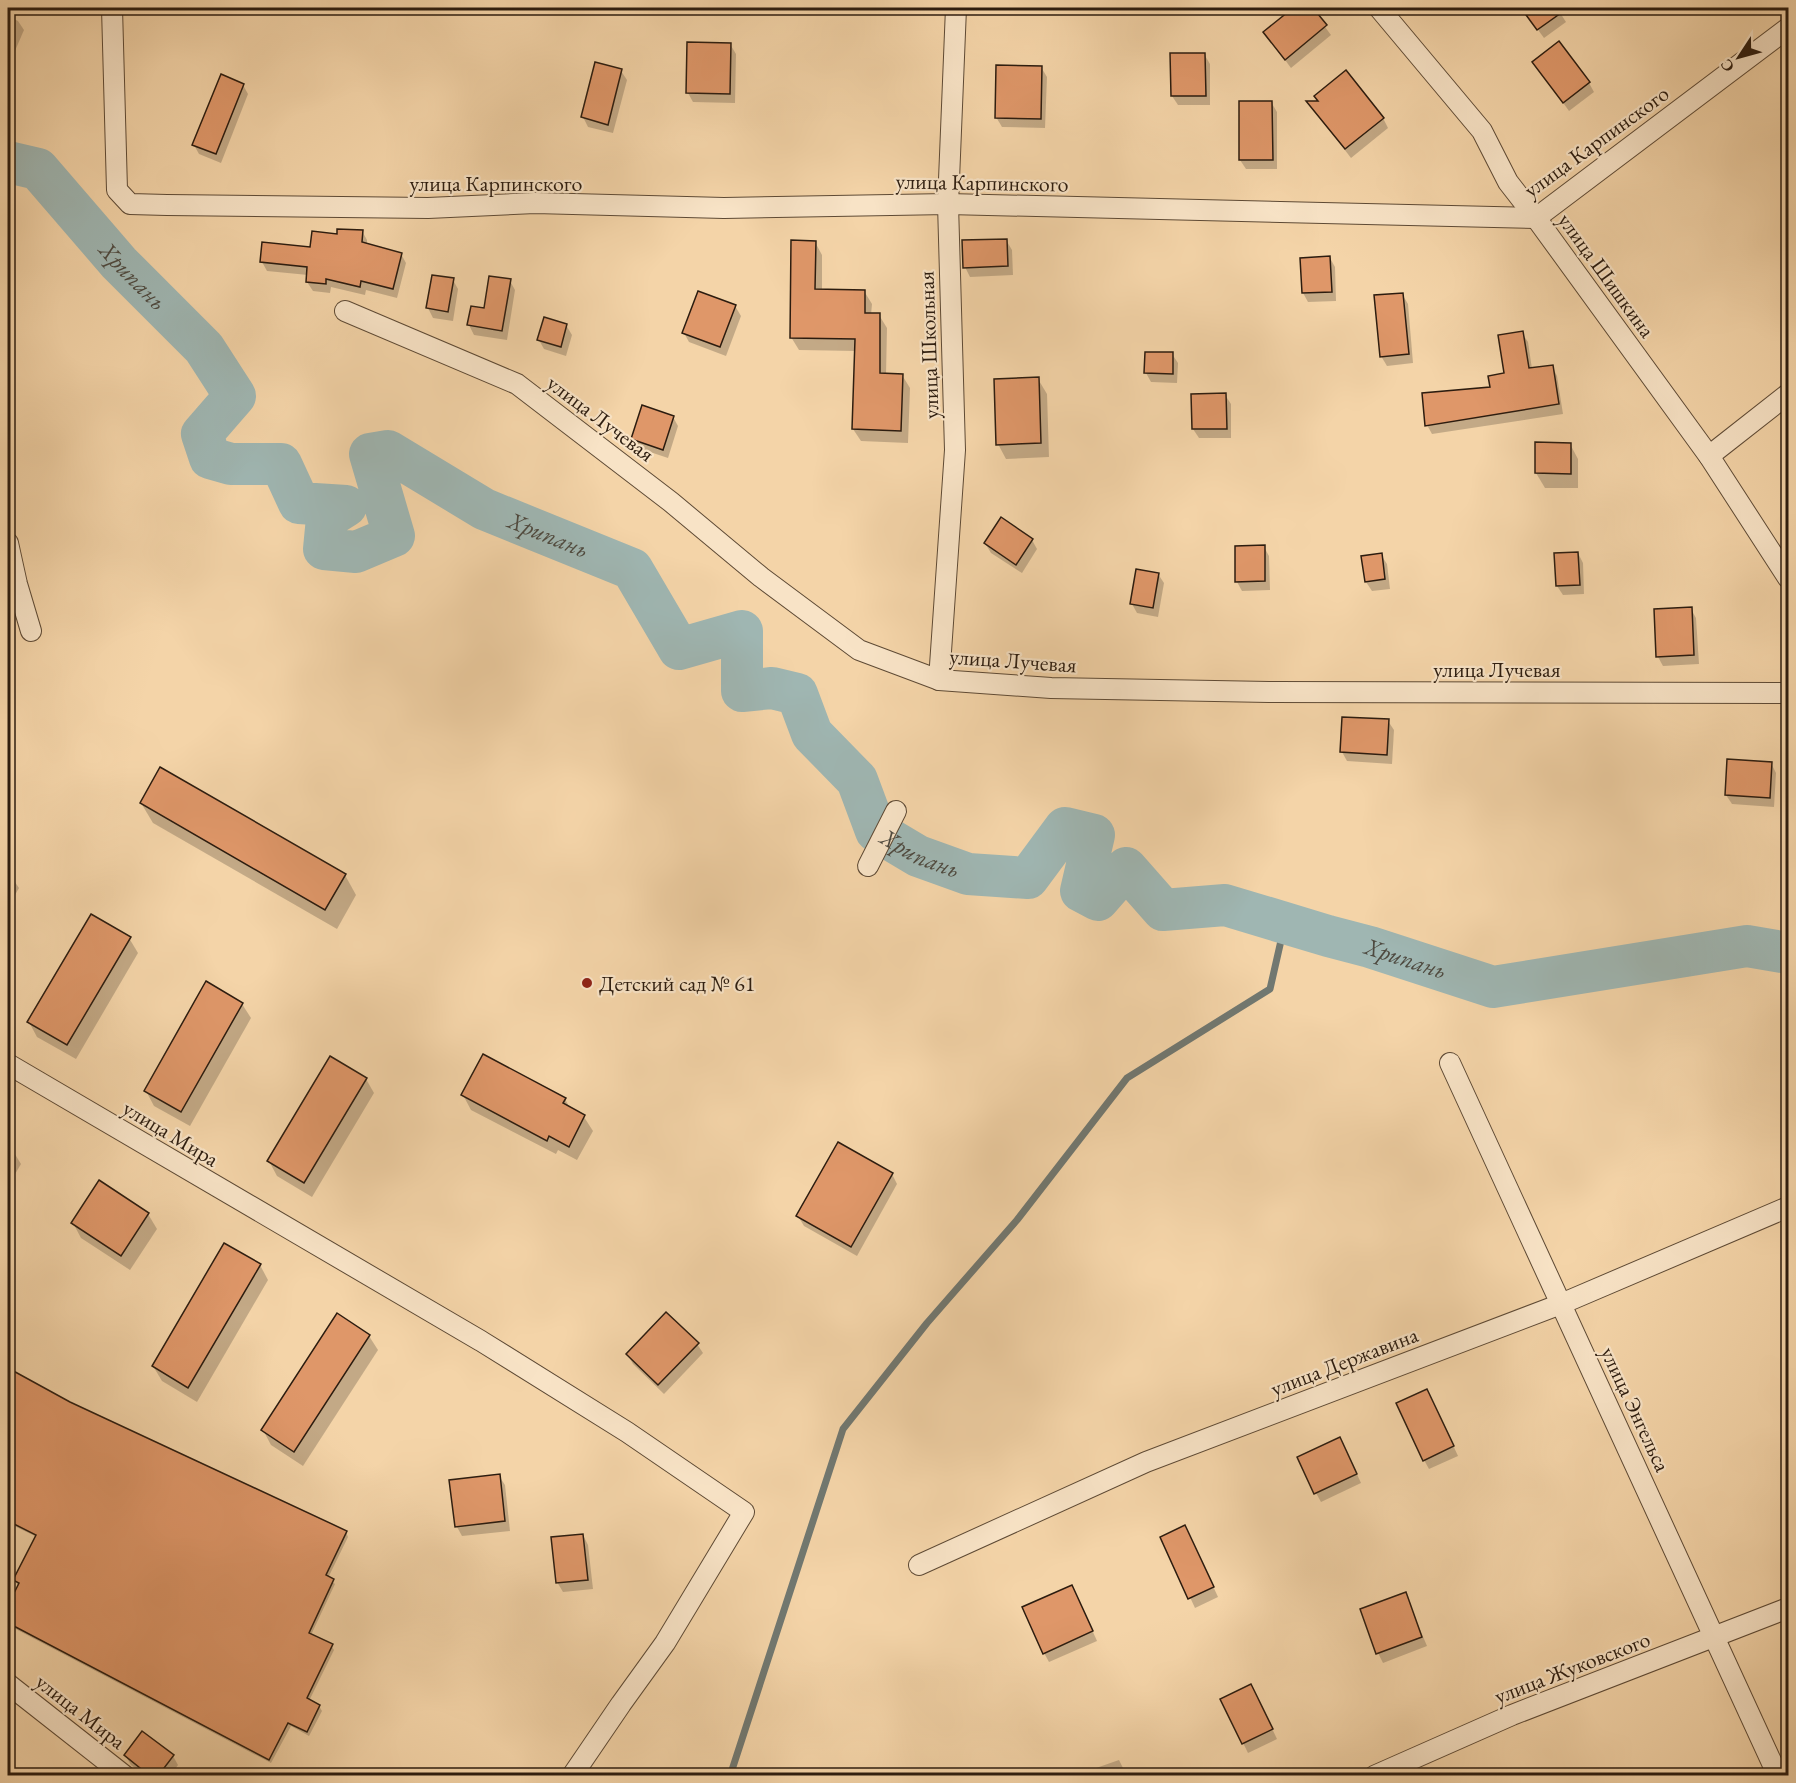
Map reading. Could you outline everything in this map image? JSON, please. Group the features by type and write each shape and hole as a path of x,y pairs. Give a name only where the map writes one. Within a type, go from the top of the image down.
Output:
{"street":[{"name":"улица Карпинского","path":"112,8 117,190 130,204 167,205 428,208 535,203 724,208 948,204 1536,218 1788,28"},
{"name":"улица Школьная","path":"939,680 955,450 948,204 956,8"},
{"name":"улица Шишкина","path":"1379,8 1482,130 1508,182 1709,456 1788,578"},
{"name":"улица Лучевая","path":"345,311 517,384 671,502 761,577 859,650 939,680 1051,688 1269,692 1788,693"},
{"path":"1709,456 1788,394"},
{"path":"8,543 31,631"},
{"path":"868,867 896,811"},
{"name":"улица Энгельса","path":"1450,1063 1778,1776"},
{"name":"улица Мира","path":"8,1064 491,1347 627,1432 744,1512 665,1643 572,1776"},
{"name":"улица Державина","path":"919,1565 1146,1462 1561,1304 1788,1207"},
{"name":"улица Жуковского","path":"1374,1776 1512,1715 1788,1608"},
{"name":"улица Мира","path":"8,1684 125,1776"}],"building":[{"path":"1293,8 1313,8 1327,25 1285,60 1263,32"},
{"path":"1521,8 1568,8 1537,30"},
{"path":"1559,41 1590,82 1563,103 1532,62"},
{"path":"687,42 731,43 730,94 686,93"},
{"path":"1170,53 1205,53 1206,96 1171,96"},
{"path":"595,62 622,69 608,125 581,117"},
{"path":"996,65 1042,66 1041,119 995,118"},
{"path":"1346,70 1384,118 1345,149 1306,101 1318,101 1314,96"},
{"path":"221,74 244,84 216,154 192,145"},
{"path":"1239,101 1272,101 1273,160 1239,160"},
{"path":"337,229 363,230 362,242 402,253 393,289 361,281 360,287 326,279 326,284 306,282 307,267 260,262 262,242 310,247 312,231 337,234"},
{"path":"1007,239 1008,266 963,268 962,240"},
{"path":"791,240 816,241 815,289 865,290 865,313 880,313 880,373 903,374 901,431 852,429 855,339 790,338"},
{"path":"1330,256 1332,292 1302,293 1300,258"},
{"path":"432,275 454,278 448,312 426,308"},
{"path":"489,276 511,279 502,331 467,325 471,306 484,308"},
{"path":"698,291 736,305 720,347 682,333"},
{"path":"1403,293 1409,354 1380,357 1374,295"},
{"path":"544,317 567,324 561,347 537,340"},
{"path":"1523,331 1529,368 1553,365 1559,404 1425,426 1422,393 1490,387 1488,376 1504,373 1498,335"},
{"path":"1145,352 1173,352 1173,374 1144,373"},
{"path":"1039,377 1041,443 996,445 994,379"},
{"path":"1226,393 1227,429 1192,429 1191,394"},
{"path":"642,405 674,416 663,450 631,439"},
{"path":"1535,442 1571,443 1571,474 1535,473"},
{"path":"1001,517 1033,539 1016,565 984,543"},
{"path":"1265,545 1265,581 1235,582 1235,546"},
{"path":"1578,552 1580,585 1556,586 1554,553"},
{"path":"1382,553 1385,579 1365,582 1361,556"},
{"path":"1136,569 1159,573 1153,608 1130,604"},
{"path":"1692,607 1694,655 1656,657 1654,609"},
{"path":"1342,717 1389,719 1387,755 1340,752"},
{"path":"1727,759 1772,762 1770,798 1725,795"},
{"path":"160,767 346,874 325,910 140,803"},
{"path":"91,914 131,937 67,1045 27,1022"},
{"path":"206,981 243,1003 181,1112 144,1091"},
{"path":"483,1054 566,1098 563,1103 585,1115 569,1147 549,1136 547,1141 461,1095"},
{"path":"330,1056 367,1078 304,1183 267,1161"},
{"path":"838,1142 893,1173 851,1247 796,1216"},
{"path":"99,1180 149,1213 121,1256 71,1223"},
{"path":"224,1243 261,1264 188,1388 152,1366"},
{"path":"666,1312 699,1343 658,1385 626,1354"},
{"path":"337,1313 370,1335 294,1452 261,1430"},
{"path":"8,1368 70,1402 347,1531 326,1575 334,1579 309,1633 333,1644 307,1698 320,1705 307,1732 288,1723 269,1760 8,1623 8,1605 19,1583 13,1580 36,1535 8,1521"},
{"path":"1427,1389 1454,1446 1423,1461 1396,1403"},
{"path":"1340,1437 1357,1474 1314,1494 1297,1457"},
{"path":"500,1474 505,1521 455,1527 449,1480"},
{"path":"1185,1525 1214,1587 1188,1599 1160,1537"},
{"path":"583,1534 588,1580 556,1583 551,1537"},
{"path":"1072,1585 1093,1631 1043,1654 1022,1607"},
{"path":"1406,1592 1422,1637 1376,1654 1360,1609"},
{"path":"1251,1684 1273,1729 1242,1744 1220,1699"},
{"path":"142,1731 174,1755 158,1776 150,1776 124,1755"}],"waterway":[{"name":"Хрипань","path":"8,162 38,169 119,263 204,348 235,396 202,434 210,458 231,464 281,464 299,503 346,506 327,518 324,549 356,552 394,536 370,454 388,451 484,509 632,569 679,649 742,631 742,691 772,688 797,694 812,734 857,780 876,831 918,856 968,874 1028,878 1065,828 1094,835 1081,891 1098,900 1126,868 1163,910 1225,905 1370,947 1493,987 1747,946 1788,953"},
{"path":"730,1776 843,1429 927,1323 1017,1220 1127,1078 1270,989 1285,923"}],"place":[{"name":"Детский сад № 61","path":"587,983"}]}
